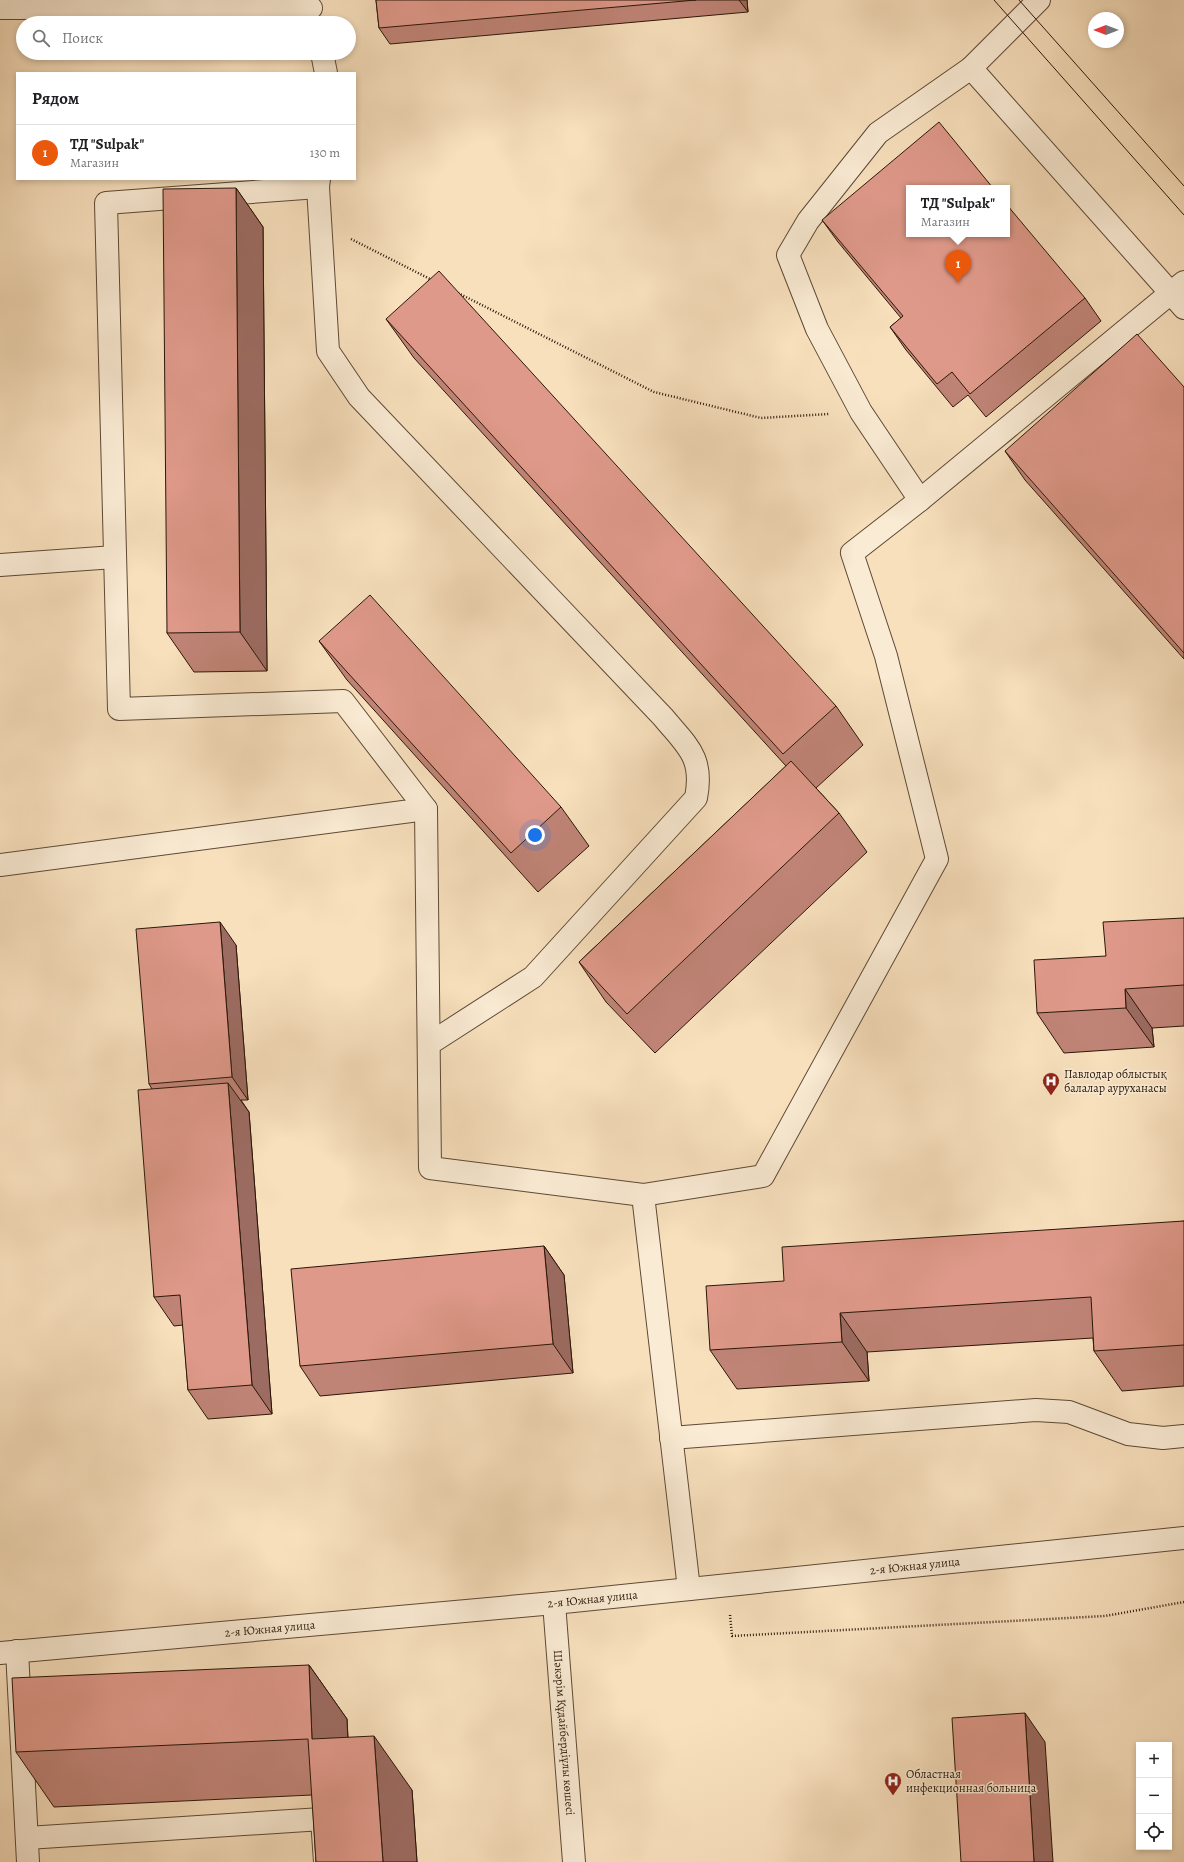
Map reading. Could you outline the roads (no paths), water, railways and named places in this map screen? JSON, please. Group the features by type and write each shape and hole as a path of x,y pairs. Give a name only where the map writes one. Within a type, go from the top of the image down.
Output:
{"street":[{"path":"920,500 861,412 818,329 788,255 808,221 878,133 971,68 1039,0"},
{"path":"0,8 312,10"},
{"path":"323,60 326,72"},
{"path":"429,1044 533,977 696,798 698,768 693,754 663,717 359,397 328,352 318,183 106,203 119,709 343,701 426,809 430,1168 643,1195 763,1176 937,859 886,656 852,553 1180,295 971,68"},
{"path":"0,565 115,557"},
{"path":"0,865 426,809"},
{"path":"643,1195 689,1589"},
{"path":"671,1438 1036,1410 1069,1412 1128,1434 1163,1438 1184,1436"},
{"name":"2-я Южная улица","path":"8,1652 554,1603 1184,1538"},
{"name":"Шәкәрім Құдайбердіұлы көшесі","path":"554,1603 574,1862"},
{"path":"8,1652 27,1838 28,1862"},
{"path":"27,1838 322,1819 324,1862"}],"tram line":[{"path":"994,0 1184,215"},
{"path":"1019,0 1184,186"}],"place":[{"name":"ТД \"Sulpak\"","path":"958,283"},
{"name":"Павлодар облыстық балалар ауруханасы","path":"1051,1096"},
{"name":"Областная инфекционная больница","path":"893,1796"}]}
